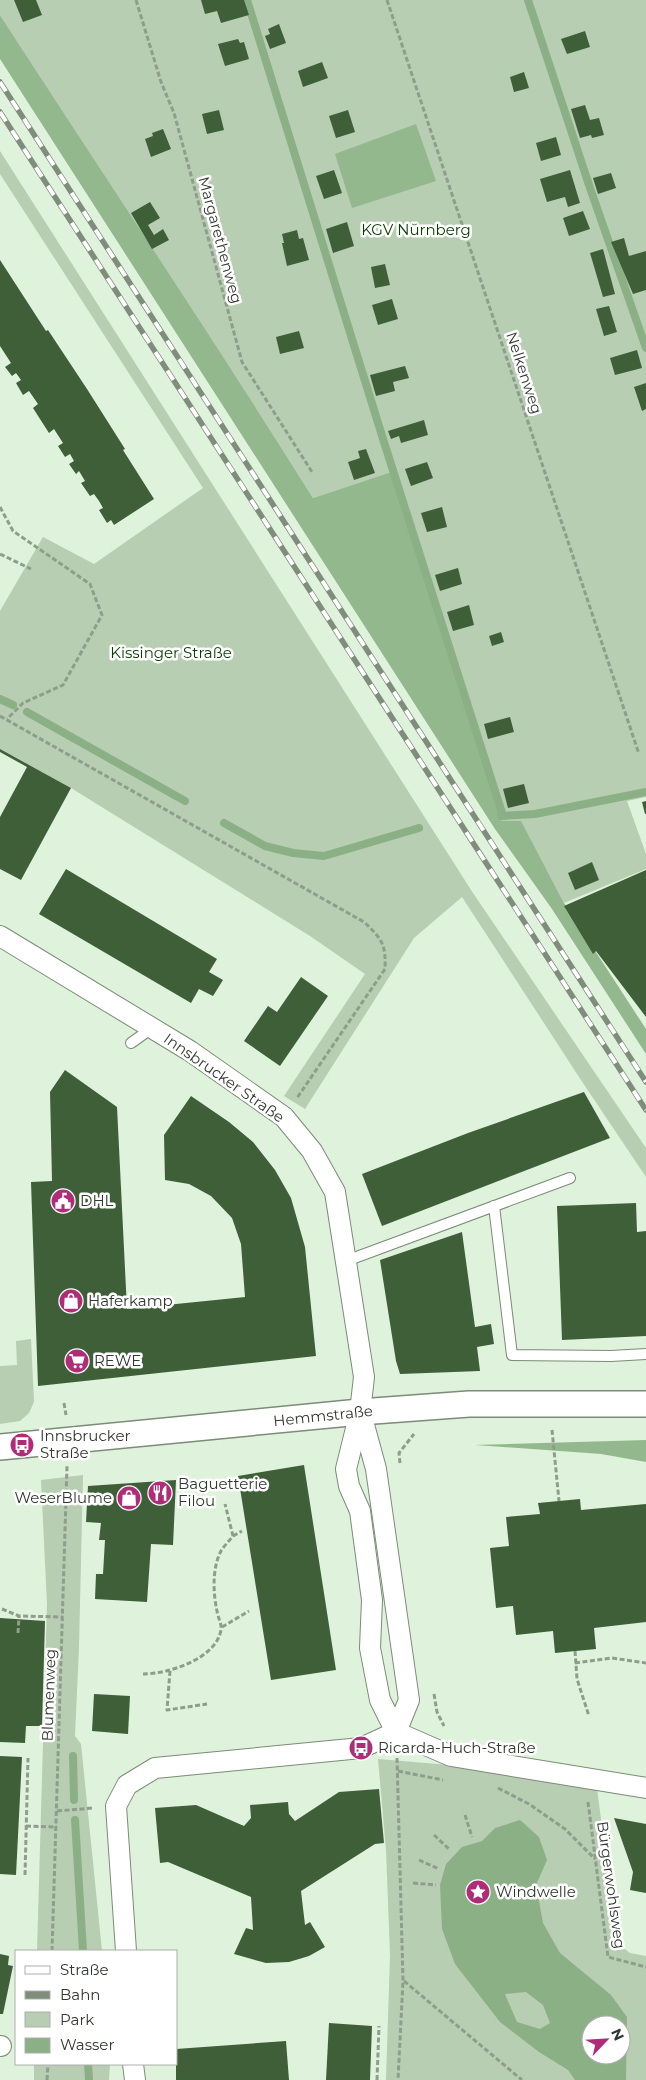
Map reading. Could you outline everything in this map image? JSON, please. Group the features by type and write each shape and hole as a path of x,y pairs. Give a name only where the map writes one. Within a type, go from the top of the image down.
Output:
{"street":[{"name":"Innsbrucker Straße","path":"0,936 190,1051 284,1117 312,1151 335,1192 364,1377 360,1412 346,1469 349,1486 360,1511 372,1600 370,1648 380,1700 396,1732"},
{"name":"Hemmstraße","path":"0,1447 360,1412 469,1404 646,1404"},
{"path":"126,1950 116,1806 126,1785 155,1768 361,1748 396,1732 409,1700 376,1468 360,1412"},
{"path":"396,1732 451,1756 646,1788"},
{"path":"134,2065 135,2080"}],"lane":[{"path":"131,1043 152,1028"},
{"path":"346,1261 570,1178"},
{"path":"494,1206 512,1354 611,1356 646,1354"}],"path":[{"name":"Margarethenweg","path":"136,0 161,82 174,113 242,362 312,472"},
{"name":"Nelkenweg","path":"387,0 639,754"},
{"path":"0,507 12,531 90,584 102,615 63,685 23,703 8,719"},
{"path":"0,554 31,569"},
{"path":"0,716 364,922 381,938 386,952 385,969 284,1117"},
{"path":"401,1471 399,1453 414,1433 414,1408"},
{"path":"552,1430 559,1501"},
{"name":"Blumenweg","path":"52,1950 68,1439"},
{"path":"225,1504 233,1536"},
{"path":"143,1674 159,1674 192,1662 209,1650 219,1638 222,1627 217,1612 214,1586 216,1566 221,1551 233,1536 242,1530"},
{"path":"2,1609 20,1616 62,1617"},
{"path":"222,1627 249,1611"},
{"path":"18,1633 20,1616"},
{"path":"575,1651 577,1679 589,1716"},
{"path":"575,1663 612,1658 646,1663"},
{"path":"170,1671 167,1710 207,1704"},
{"path":"433,1688 437,1712 446,1732 451,1756"},
{"path":"396,1732 403,1981 398,2080"},
{"path":"25,1875 28,1758"},
{"name":"Bürgerwohlsweg","path":"586,1779 608,1957 646,1967"},
{"path":"497,1788 529,1804 565,1829 596,1860"},
{"path":"57,1811 116,1806"},
{"path":"465,1815 472,1837"},
{"path":"26,1826 57,1827"},
{"path":"434,1835 450,1850"},
{"path":"418,1860 439,1869"},
{"path":"413,1883 436,1884"},
{"path":"403,1981 522,2080"},
{"path":"377,2080 379,2026"},
{"path":"47,2080 48,2065"}],"green space":[{"name":"KGV Nürnberg","path":"0,0 646,0 646,797 627,801 646,854 646,869 564,903 521,822 502,821 494,790 391,472 313,498 197,316 0,15"},
{"name":"Kissinger Straße","path":"0,151 473,893 646,1148 646,1177 462,897 414,938 305,1109 284,1096 365,974 310,936 71,788 0,749 0,611 43,537 94,564 203,488 0,174"},
{"path":"31,1339 34,1402 29,1413 20,1421 0,1424 0,1366 17,1365 16,1341"},
{"path":"83,1475 75,1736 81,1744 102,1950 37,1950 47,1604 41,1480"},
{"path":"378,1759 473,1767 597,1788 617,1943 630,1953 646,1956 646,2080 386,2080 390,1955 386,1850"},
{"path":"34,2065 110,2065 109,2080 34,2080"}],"shaded area":[{"path":"0,15 197,316 313,498 391,472 494,790 502,821 521,821 564,903 646,1029 646,1054 552,909 495,829 0,59"},
{"path":"416,124 436,181 352,208 335,154"},
{"path":"646,1440 646,1462 601,1454 475,1445"}],"water":[{"path":"520,1820 539,1837 547,1860 536,1885 543,1923 560,1953 611,1995 626,2015 581,2015 581,2065 626,2065 626,2080 575,2080 568,2070 539,2052 500,2022 455,1964 442,1929 440,1885 446,1864 462,1847 482,1841 495,1828","holes":["526,1992 543,2005 550,2023 540,2029 517,2022 505,1994"]}],"building":[{"path":"14,0 36,0 42,15 23,22"},
{"path":"201,0 244,0 249,15 221,23 217,11 205,14"},
{"path":"279,24 286,43 270,49 265,36 270,34 268,29"},
{"path":"585,31 590,47 567,54 561,39"},
{"path":"238,39 240,43 244,42 249,59 225,66 218,44"},
{"path":"322,62 328,78 303,87 298,71"},
{"path":"524,72 529,88 514,92 510,77"},
{"path":"585,105 590,120 599,118 604,135 592,138 591,135 580,138 571,109"},
{"path":"219,110 224,130 207,134 202,114"},
{"path":"348,110 355,132 336,138 329,116"},
{"path":"163,129 171,149 151,157 145,139 153,136 152,133"},
{"path":"556,137 561,155 541,161 536,143"},
{"path":"334,170 342,193 324,199 316,176"},
{"path":"570,170 580,203 568,207 565,197 547,202 540,179"},
{"path":"611,173 616,188 598,194 593,178"},
{"path":"150,202 160,218 148,225 154,235 163,229 169,240 152,249 131,213"},
{"path":"583,211 590,229 569,236 563,218"},
{"path":"347,222 354,246 333,253 326,229"},
{"path":"297,230 299,239 303,238 309,260 287,266 282,234"},
{"path":"624,238 629,256 646,251 646,290 633,294 611,242"},
{"path":"603,249 615,294 603,297 590,253"},
{"path":"0,260 46,331 48,330 87,389 154,499 114,525 111,520 107,523 99,510 103,508 99,501 94,494 90,496 81,483 85,481 79,471 76,474 69,464 74,461 70,454 65,457 58,446 63,443 54,429 49,433 33,408 38,404 29,391 23,395 16,383 21,380 16,373 12,376 5,367 11,363 0,346"},
{"path":"385,264 390,285 375,288 371,267"},
{"path":"392,299 398,319 378,325 372,305"},
{"path":"609,306 617,332 604,336 596,309"},
{"path":"299,331 304,348 280,354 276,337"},
{"path":"637,350 642,368 615,375 610,358"},
{"path":"405,366 409,378 393,382 395,391 376,396 370,375"},
{"path":"646,383 646,409 642,411 634,387"},
{"path":"424,420 428,435 401,443 399,436 391,439 388,431"},
{"path":"366,449 375,473 354,480 348,462 360,458 358,451"},
{"path":"427,462 433,478 411,486 405,469"},
{"path":"442,507 447,527 427,532 421,513"},
{"path":"458,568 462,584 440,591 435,575"},
{"path":"469,605 474,625 453,631 447,612"},
{"path":"501,632 504,642 492,646 489,636"},
{"path":"510,717 514,732 488,739 484,724"},
{"path":"0,749 71,788 21,880 0,869 0,817 27,767 0,752"},
{"path":"524,784 529,803 508,808 503,789"},
{"path":"646,801 646,814 645,814 642,802"},
{"path":"592,862 599,880 575,890 568,873"},
{"path":"66,869 217,959 209,972 223,980 213,996 199,989 191,1003 39,914"},
{"path":"646,870 646,1017 596,951 593,954 564,906"},
{"path":"301,977 328,996 280,1066 244,1041 268,1006 277,1012"},
{"path":"65,1070 117,1107 127,1309 245,1297 241,1244 232,1218 211,1196 189,1184 165,1180 164,1135 191,1096 229,1122 253,1142 275,1170 291,1198 305,1247 316,1356 38,1386 31,1182 52,1181 50,1092"},
{"path":"584,1092 610,1138 382,1226 362,1174 468,1133"},
{"path":"636,1203 637,1232 646,1231 646,1336 562,1340 557,1206"},
{"path":"462,1232 475,1327 491,1324 494,1344 477,1347 480,1371 400,1374 396,1361 380,1260"},
{"path":"304,1465 336,1670 271,1680 238,1476"},
{"path":"176,1480 173,1545 151,1544 147,1602 95,1599 96,1574 103,1574 105,1540 99,1540 101,1523 86,1522 88,1486"},
{"path":"580,1499 581,1510 646,1504 646,1622 594,1628 596,1649 555,1653 553,1631 516,1635 513,1606 496,1608 490,1548 509,1546 506,1517 540,1514 538,1503"},
{"path":"0,1618 45,1621 42,1726 26,1726 25,1743 0,1742"},
{"path":"94,1694 130,1696 128,1734 92,1731"},
{"path":"0,1756 22,1757 16,1875 0,1874"},
{"path":"379,1789 384,1843 375,1844 301,1891 305,1925 310,1922 325,1947 309,1956 289,1962 266,1963 234,1954 246,1928 253,1930 251,1897 168,1862 160,1863 155,1808 196,1805 244,1826 251,1818 250,1805 288,1802 289,1814 295,1821 339,1792"},
{"path":"614,1818 646,1824 646,1893 630,1890 633,1872"},
{"path":"0,1954 9,1956 8,1965 13,1966 3,2014 0,2014"},
{"path":"329,2023 372,2026 370,2080 326,2080"},
{"path":"286,2041 289,2080 176,2080 178,2049"}],"waterway":[{"path":"247,0 383,439 503,816"},
{"path":"528,0 590,188 646,348"},
{"path":"0,699 13,705"},
{"path":"27,712 185,801"},
{"path":"501,816 535,814 646,792"},
{"path":"224,823 265,846 293,853 324,856 419,828"},
{"path":"73,1756 74,1800"},
{"path":"75,1820 83,1950"},
{"path":"88,2065 89,2080"}],"railway":[{"path":"0,82 646,1082"},
{"path":"0,112 646,1110"}],"place":[{"name":"DHL","path":"63,1201"},
{"name":"Haferkamp","path":"71,1301"},
{"name":"REWE","path":"77,1361"},
{"name":"Innsbrucker Straße","path":"22,1445"},
{"name":"Baguetterie Filou","path":"160,1493"},
{"name":"WeserBlume","path":"129,1498"},
{"name":"Ricarda-Huch-Straße","path":"361,1748"},
{"name":"Windwelle","path":"478,1892"}]}
